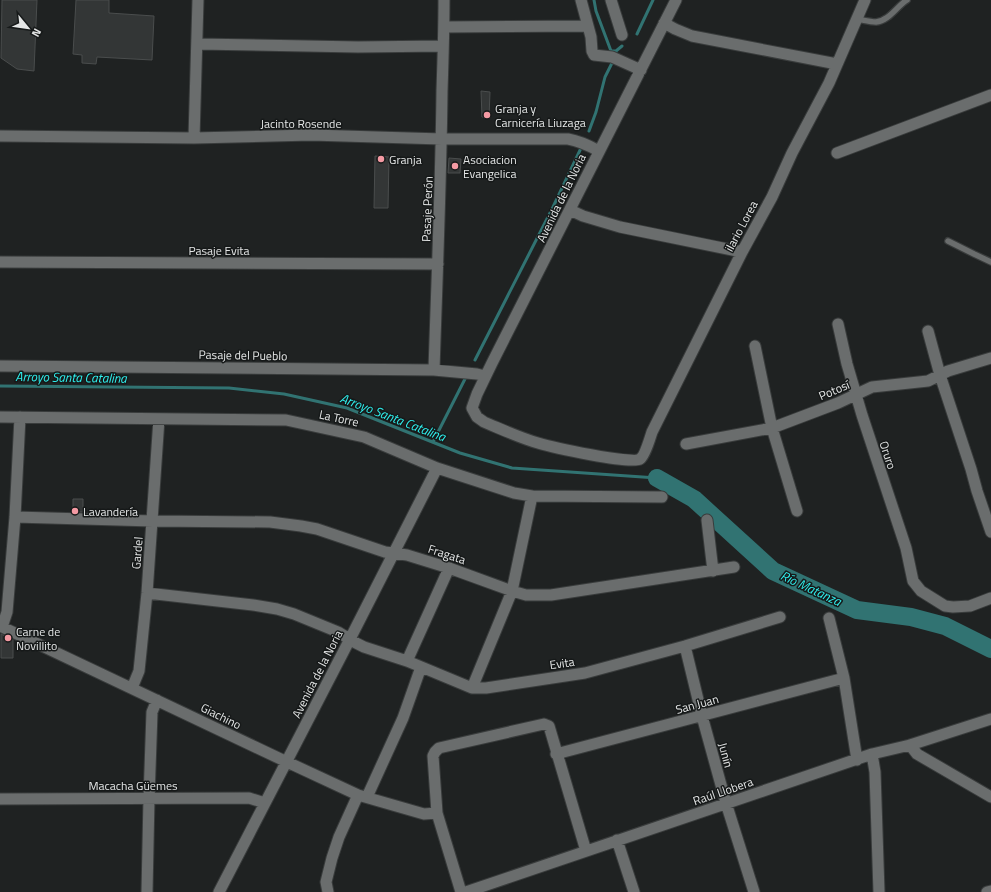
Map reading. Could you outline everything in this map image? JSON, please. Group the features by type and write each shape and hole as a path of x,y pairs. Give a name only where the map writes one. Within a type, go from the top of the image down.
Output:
{"street":[{"path":"194,138 198,44 198,0"},
{"name":"Pasaje Perón","path":"434,370 442,138 444,0"},
{"path":"581,0 591,37 592,52 594,55 612,57 641,70"},
{"path":"611,0 622,35"},
{"name":"Avenida de la Noria","path":"472,408 485,376 676,0"},
{"name":"ilario Lorea","path":"472,408 477,417 484,422 537,443 624,460 636,461 641,459 652,432 742,252 772,197 792,153 829,83 865,0"},
{"path":"664,23 692,36 837,64"},
{"path":"444,27 588,26"},
{"path":"198,44 358,47 443,46"},
{"path":"837,153 991,95"},
{"name":"Jacinto Rosende","path":"0,136 194,138 311,135 568,139 586,143 599,151"},
{"path":"570,210 582,216 620,226 742,252"},
{"name":"Pasaje Evita","path":"0,262 438,264"},
{"name":"Oruro","path":"838,324 847,364 871,445 906,548 913,582 921,591 945,606 970,606 991,598"},
{"path":"928,331 940,376 991,532"},
{"path":"755,346 772,428 797,512"},
{"name":"Potosí","path":"686,444 772,428 838,403 872,387 928,382 948,371 991,358"},
{"name":"Pasaje del Pueblo","path":"0,366 434,370 485,376"},
{"name":"La Torre","path":"0,416 286,420 364,437 437,468 514,493 550,497 662,497"},
{"path":"1,626 7,612 15,517 20,417"},
{"name":"Gardel","path":"132,688 139,671 147,593 159,419"},
{"name":"Avenida de la Noria","path":"219,892 437,468"},
{"path":"472,688 512,591 532,496"},
{"name":"Fragata","path":"15,517 153,521 270,522 301,526 317,529 385,552 407,555 526,595 551,595 734,568"},
{"path":"707,520 713,571"},
{"path":"407,661 449,568"},
{"name":"Evita","path":"147,593 277,609 294,614 338,632 364,647 407,661 472,688 486,688 585,673 685,646 780,617"},
{"path":"829,618 844,678 857,760"},
{"name":"Giachino","path":"1,626 286,762 363,796 424,814 437,813"},
{"name":"Junín","path":"685,646 702,716 726,803 754,892"},
{"path":"328,892 326,882 339,837 363,796 403,718 421,667"},
{"name":"San Juan","path":"556,754 844,678"},
{"path":"147,892 152,712 157,700"},
{"name":"Raúl Llobera","path":"466,892 872,754 910,745 991,719"},
{"path":"461,892 437,813 433,756 439,748 544,724 549,726 556,754 586,851"},
{"path":"910,745 917,754 991,797"},
{"path":"872,754 875,772 879,892"},
{"name":"Macacha Güemes","path":"0,799 249,798 265,803"},
{"path":"617,840 634,892"},
{"path":"987,892 991,891"}],"lane":[{"path":"857,19 875,22 880,21 889,16 907,0"},
{"path":"948,241 991,262"}],"building":[{"path":"2,0 37,0 34,71 17,69 1,58"},
{"path":"76,0 109,0 109,13 154,16 152,60 97,57 96,64 82,63 82,55 73,54"},
{"path":"481,91 490,92 489,117 482,117"},
{"path":"375,156 389,157 388,208 374,208"},
{"name":"Asociacion Evangelica","path":"449,158 461,159 460,173 448,173"},
{"path":"73,499 83,499 83,512 73,512"},
{"path":"1,634 13,640 13,658 1,658"}],"waterway":[{"path":"594,0 596,11 611,51 616,51 615,55"},
{"path":"637,34 653,0"},
{"path":"616,51 622,46"},
{"path":"589,131 596,112 605,77 612,63"},
{"path":"475,360 553,207 582,146"},
{"path":"433,442 467,375"},
{"name":"Arroyo Santa Catalina","path":"0,386 229,388 284,394 347,408 460,453 512,468 657,478"},
{"name":"Río Matanza","path":"657,478 694,499 773,571 857,610 911,617 945,626 991,649"}],"place":[{"name":"Granja y Carnicería Liuzaga","path":"487,115"},
{"name":"Granja","path":"381,159"},
{"name":"Asociacion Evangelica","path":"455,166"},
{"name":"Lavandería","path":"75,511"},
{"name":"Carne de Novillito","path":"8,638"}]}
